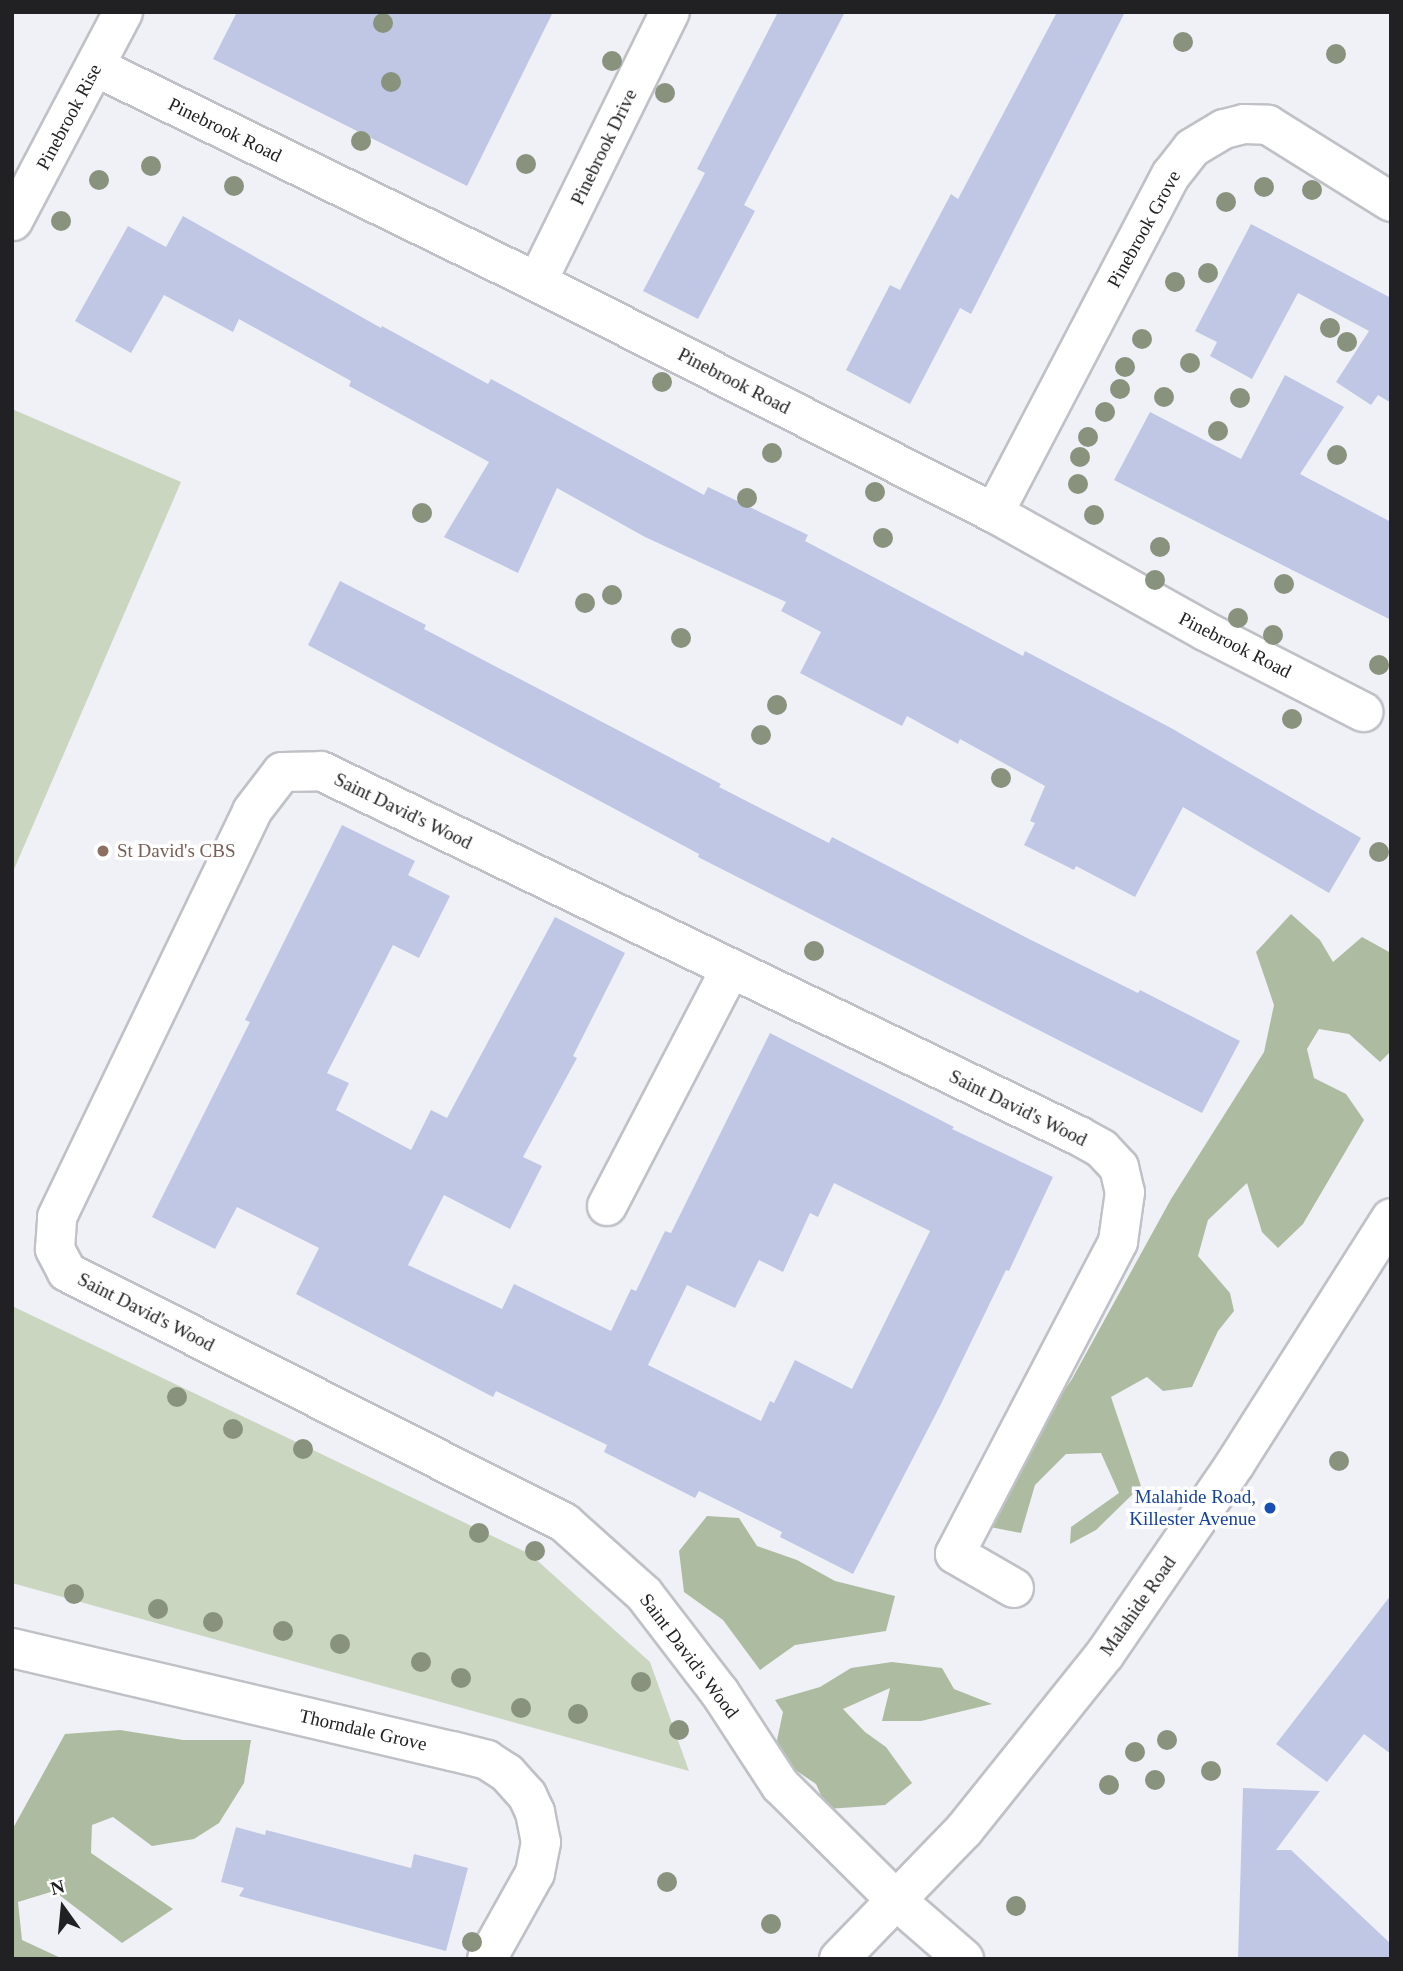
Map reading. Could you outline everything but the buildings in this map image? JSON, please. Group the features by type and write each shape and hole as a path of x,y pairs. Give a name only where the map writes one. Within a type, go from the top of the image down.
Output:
{"street":[{"name":"Pinebrook Rise","path":"13,222 123,12"},
{"name":"Pinebrook Drive","path":"537,282 670,12"},
{"name":"Pinebrook Road","path":"96,67 537,282 994,513 1205,631 1363,712"},
{"name":"Pinebrook Grove","path":"994,513 1171,175 1192,148 1224,129 1244,124 1268,125 1391,202"},
{"name":"Saint David's Wood","path":"896,1900 780,1785 720,1693 645,1594 565,1523 67,1272 55,1249 57,1217 252,811 282,772 321,771 1079,1136 1102,1149 1119,1167 1125,1192 1118,1242 956,1554 1014,1588"},
{"path":"607,1206 730,970"},
{"name":"Malahide Road","path":"839,1959 964,1830 1105,1654 1234,1464 1391,1218"},
{"name":"Thorndale Grove","path":"12,1648 452,1751 487,1760 507,1773 527,1795 535,1812 541,1842 535,1874 487,1959"},
{"path":"896,1900 964,1959"}],"green space":[{"path":"12,409 181,482 12,874"},
{"path":"1291,914 1320,940 1333,962 1362,937 1391,953 1391,1051 1380,1062 1349,1034 1319,1029 1307,1049 1314,1078 1346,1094 1364,1120 1303,1224 1278,1248 1262,1232 1247,1183 1208,1220 1198,1256 1230,1293 1234,1311 1218,1331 1192,1387 1163,1391 1147,1377 1111,1397 1141,1486 1096,1530 1070,1544 1071,1527 1119,1493 1101,1453 1066,1454 1035,1485 1021,1533 990,1527 1008,1473 1072,1379 1171,1199 1264,1052 1274,1005 1256,952"},
{"path":"12,1306 530,1554 650,1662 689,1771 12,1583"},
{"path":"707,1516 739,1518 757,1546 797,1560 835,1581 895,1596 886,1631 795,1645 760,1670 723,1620 684,1592 679,1551"},
{"path":"892,1662 942,1668 954,1689 992,1704 921,1721 882,1721 890,1688 843,1709 865,1732 886,1747 912,1783 885,1805 827,1809 816,1784 785,1763 777,1740 783,1712 775,1700 820,1687 851,1668"},
{"path":"120,1730 183,1740 251,1740 244,1783 219,1823 194,1839 152,1846 113,1817 92,1825 91,1853 173,1909 122,1943 54,1891 18,1902 22,1940 63,1959 12,1959 12,1830 65,1734"}],"place":[{"name":"St David's CBS","path":"103,851"},
{"name":"Malahide Road, Killester Avenue","path":"1270,1508"}]}
